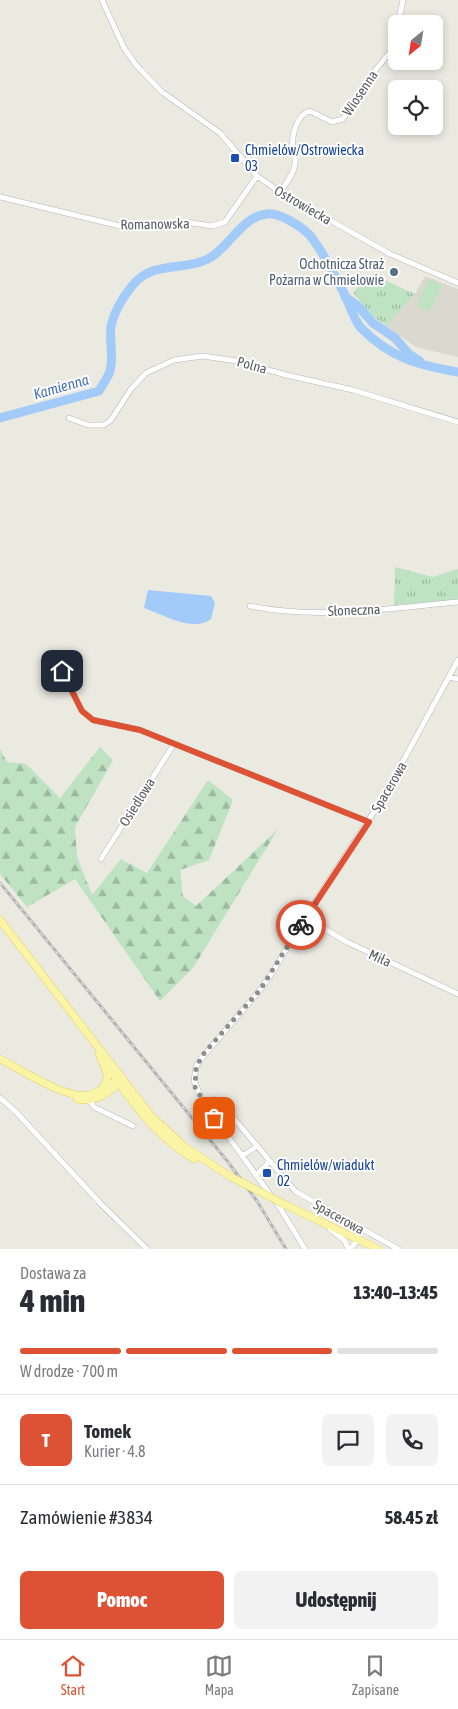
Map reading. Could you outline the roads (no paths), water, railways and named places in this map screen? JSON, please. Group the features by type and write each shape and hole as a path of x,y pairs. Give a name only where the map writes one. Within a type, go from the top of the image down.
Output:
{"main road":[{"path":"0,920 77,1020 129,1097 155,1128 172,1144 201,1163 284,1204 357,1244 378,1249"},
{"path":"77,1020 120,1081 151,1116 173,1138 231,1177"},
{"path":"99,1053 108,1076 104,1092"},
{"path":"0,1059 55,1087 88,1098 104,1092 120,1081"},
{"path":"104,1092 117,1092 129,1097"},
{"path":"284,1204 368,1249"}],"street":[{"name":"Ostrowiecka","path":"102,0 124,48 136,65 162,92 220,133 257,176 280,192 390,254 458,283"},
{"path":"400,15 404,0"},
{"name":"Wiosenna","path":"280,192 291,175 296,161 293,148 300,117 310,111 332,122 343,119 373,72 388,54"},
{"name":"Romanowska","path":"0,197 120,226 157,226 185,222 212,226 225,222 257,176"},
{"name":"Polna","path":"69,418 88,425 104,425 111,420 131,389 146,374 174,360 203,356 237,361 286,375 353,390 458,422"},
{"name":"Słoneczna","path":"250,606 289,613 382,609 458,602"},
{"name":"Spacerowa","path":"304,1249 280,1208 199,1094 194,1081 196,1067 205,1052 260,990 305,917 369,822 458,660"},
{"path":"62,671 87,717 108,724 140,730 369,822"},
{"path":"449,677 458,679"},
{"name":"Osiedlowa","path":"101,859 174,744"},
{"name":"Miła","path":"305,917 347,942 458,994"},
{"path":"0,1098 16,1112 101,1204 147,1249"},
{"path":"88,1098 94,1107 133,1126"},
{"name":"Spacerowa","path":"214,1099 237,1122 286,1182 300,1195 398,1249"},
{"path":"242,1156 256,1146"},
{"path":"256,1175 269,1162"},
{"name":"Spacerowa","path":"330,1230 345,1240 349,1249 357,1244"}],"water":[{"path":"148,590 211,596 215,603 211,619 204,623 187,623 168,618 144,608"}],"waterway":[{"name":"Kamienna","path":"0,418 99,391 110,371 112,321 119,305 132,286 140,278 158,269 188,265 208,259 223,248 250,220 267,214 278,215 309,234 334,274 356,321 372,338 383,347 405,359 458,372"},
{"name":"Kamienna","path":"345,297 358,306 373,323 395,338 409,354 420,361"}],"railway":[{"path":"0,883 228,1162 257,1201 286,1249"}],"place":[{"name":"Chmielów/Ostrowiecka 03","path":"235,158"},
{"name":"Ochotnicza Straż Pożarna w Chmielowie","path":"394,272"},
{"name":"Chmielów/wiadukt 02","path":"267,1173"}]}
